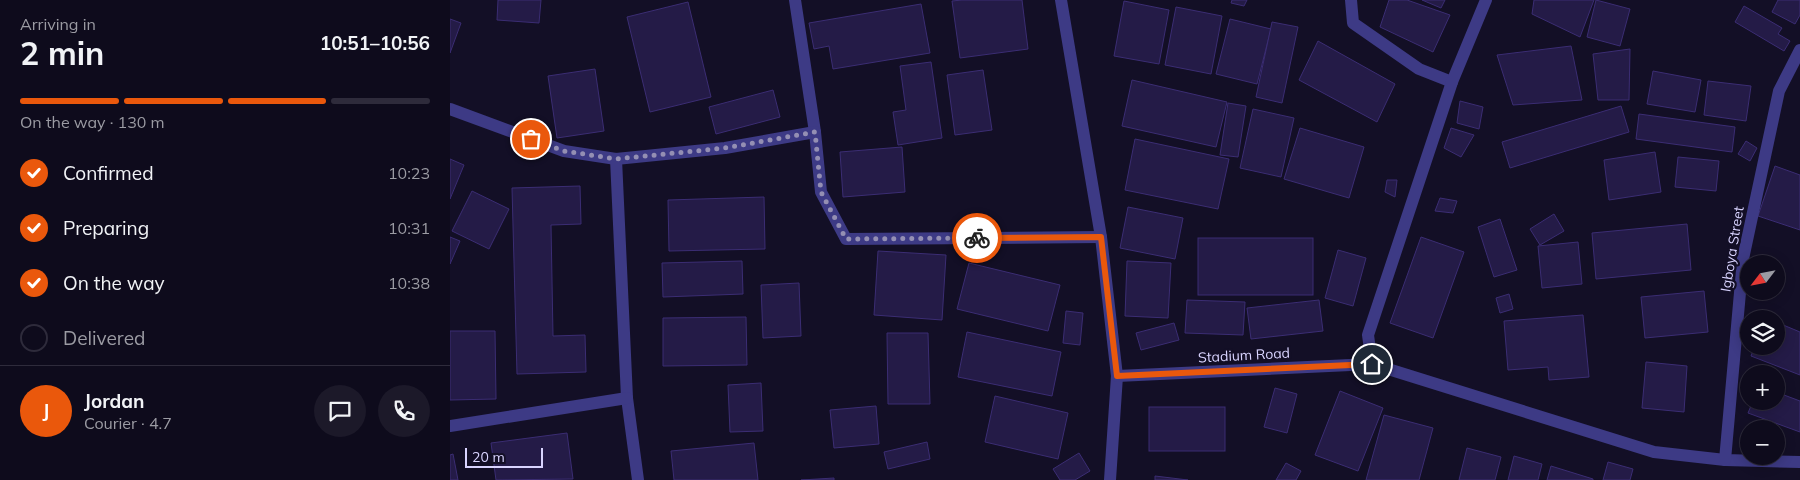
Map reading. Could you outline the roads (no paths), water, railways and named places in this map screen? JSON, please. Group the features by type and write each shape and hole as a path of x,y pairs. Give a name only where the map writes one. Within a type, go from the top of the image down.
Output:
{"street":[{"path":"795,0 815,132 821,192 846,239 1101,237"},
{"path":"1061,0 1101,237 1117,376 1110,480"},
{"path":"1351,0 1353,23 1419,69 1452,82"},
{"path":"1486,0 1452,82 1368,335 1372,364 1654,452 1725,460 1800,462"},
{"name":"Igboya Street","path":"1725,460 1742,260 1779,91 1800,50"},
{"path":"450,109 564,151 616,159 725,148 815,132"},
{"path":"616,159 627,398 638,480"},
{"name":"Stadium Road","path":"1117,376 1372,364"},
{"path":"450,426 627,398"}]}
